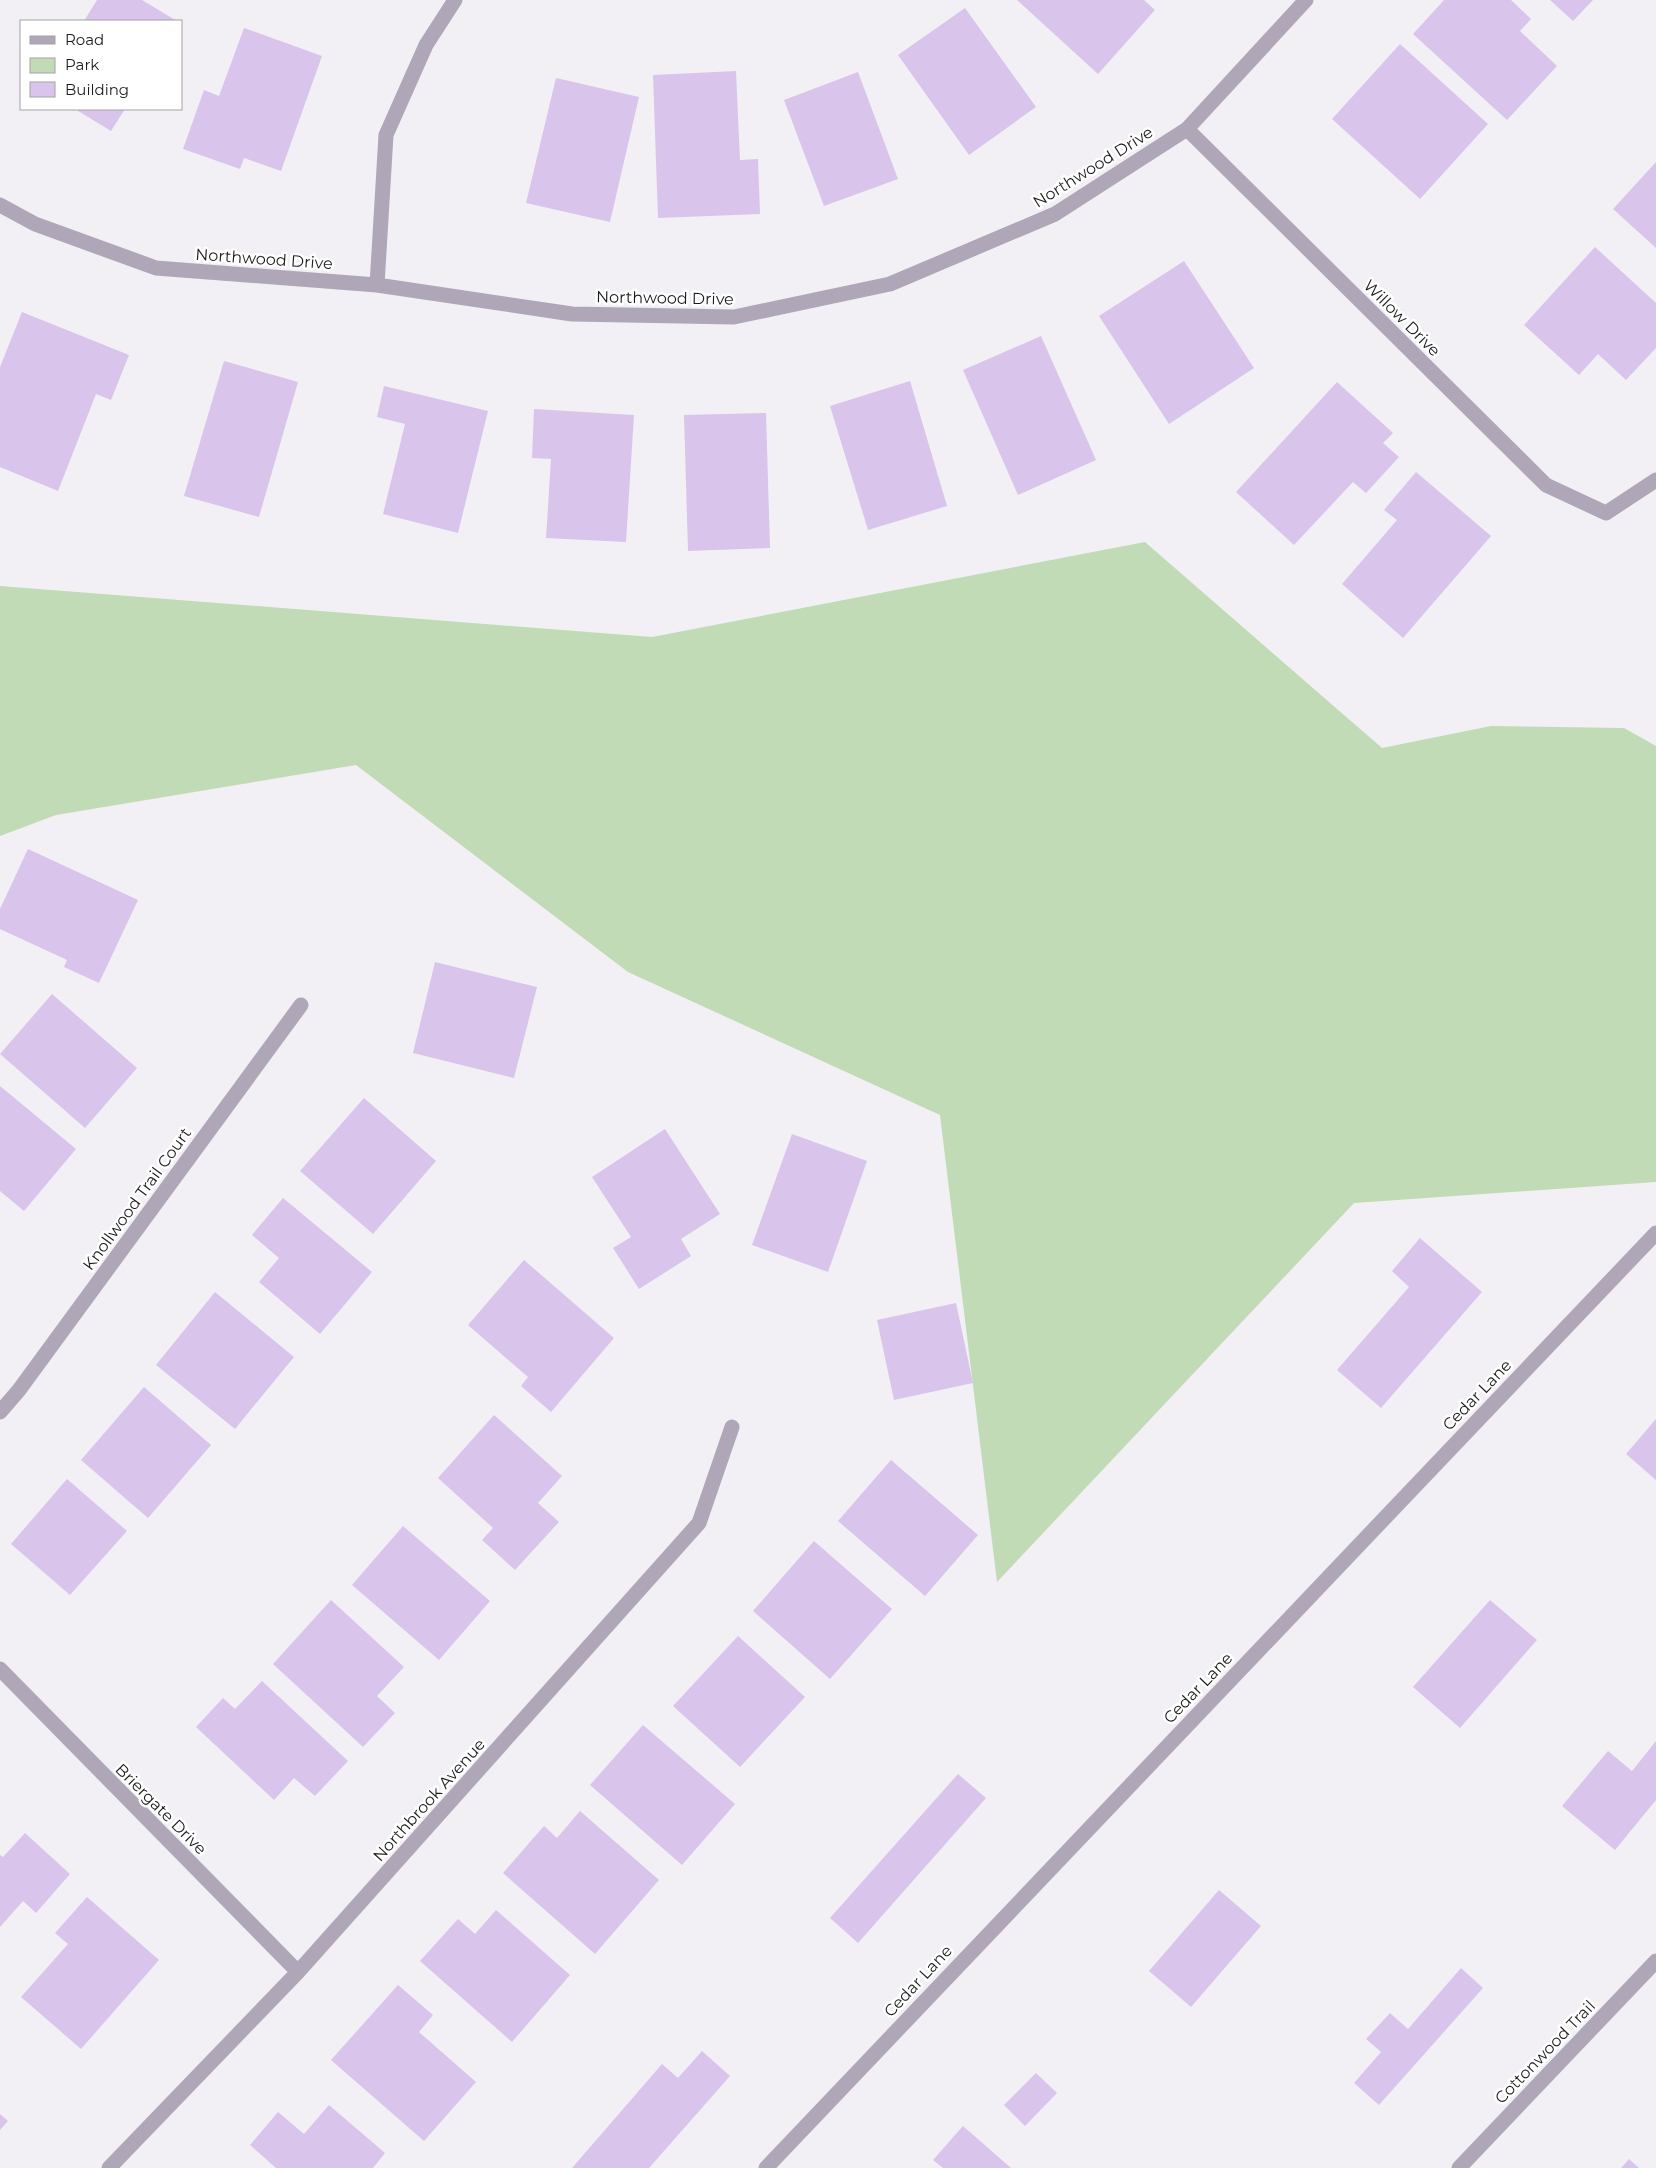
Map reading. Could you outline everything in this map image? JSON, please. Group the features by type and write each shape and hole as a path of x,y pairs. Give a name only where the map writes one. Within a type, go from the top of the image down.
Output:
{"street":[{"path":"378,285 386,135 426,45 455,0"},
{"name":"Northwood Drive","path":"0,205 35,224 156,268 378,285 572,314 734,318 890,284 1055,214 1187,129 1306,0"},
{"name":"Willow Drive","path":"1187,129 1546,485 1606,513 1656,480"},
{"name":"Knollwood Trail Court","path":"0,1412 19,1390 301,1005"},
{"name":"Cedar Lane","path":"766,2168 1656,1233"},
{"name":"Northbrook Avenue","path":"109,2168 298,1972 699,1523 732,1427"},
{"name":"Briergate Drive","path":"0,1669 298,1972"},
{"name":"Cottonwood Trail","path":"1459,2168 1656,1961"}],"green space":[{"path":"1145,542 1382,748 1491,726 1624,728 1656,746 1656,1182 1354,1203 997,1582 940,1115 628,972 356,765 56,815 0,836 0,586 652,637"}],"building":[{"path":"97,0 142,0 175,20 85,20"},
{"path":"1017,0 1144,0 1155,10 1098,74"},
{"path":"1444,0 1511,0 1531,19 1520,31 1557,66 1507,120 1413,34"},
{"path":"1550,0 1593,0 1573,21"},
{"path":"965,8 1036,107 969,155 898,55"},
{"path":"244,28 322,56 281,171 244,158 240,169 183,149 204,90 219,96"},
{"path":"1400,44 1488,124 1420,199 1332,119"},
{"path":"736,71 740,160 758,159 760,214 658,218 653,75"},
{"path":"858,72 898,179 824,206 784,100"},
{"path":"556,78 639,97 610,222 526,203"},
{"path":"77,110 124,110 111,131"},
{"path":"1656,162 1656,248 1613,209"},
{"path":"1595,247 1656,303 1656,348 1626,380 1598,354 1579,375 1524,325"},
{"path":"1184,261 1254,368 1169,424 1099,316"},
{"path":"22,312 129,355 111,400 96,394 58,491 0,467 0,367"},
{"path":"1041,336 1096,460 1018,495 963,370"},
{"path":"224,361 298,382 259,517 184,496"},
{"path":"910,381 947,506 868,530 830,406"},
{"path":"1337,382 1393,433 1383,443 1399,457 1366,493 1353,482 1294,545 1236,492"},
{"path":"384,386 488,411 458,533 383,514 405,424 377,417"},
{"path":"534,409 634,415 626,542 546,538 551,459 532,458"},
{"path":"766,413 770,548 688,551 684,415"},
{"path":"1416,472 1491,536 1403,638 1342,584 1397,520 1384,510"},
{"path":"28,849 138,900 99,983 64,967 67,960 0,929 0,909"},
{"path":"435,962 537,987 514,1078 413,1053"},
{"path":"52,994 137,1068 85,1128 0,1054"},
{"path":"0,1086 76,1149 24,1211 0,1191"},
{"path":"364,1098 436,1161 373,1234 300,1171"},
{"path":"665,1129 720,1214 681,1239 691,1256 639,1289 613,1248 631,1237 592,1177"},
{"path":"792,1134 867,1161 828,1272 752,1245"},
{"path":"283,1198 372,1272 320,1334 259,1282 279,1258 252,1235"},
{"path":"1420,1238 1482,1292 1381,1408 1337,1370 1409,1287 1392,1271"},
{"path":"524,1260 614,1338 551,1412 521,1386 528,1377 468,1325"},
{"path":"215,1292 294,1357 235,1429 156,1365"},
{"path":"956,1303 973,1383 894,1400 877,1320"},
{"path":"144,1387 211,1445 148,1518 81,1460"},
{"path":"494,1415 562,1476 538,1503 559,1522 515,1570 482,1540 493,1528 438,1478"},
{"path":"1656,1419 1656,1480 1626,1454"},
{"path":"891,1460 978,1535 925,1596 838,1521"},
{"path":"67,1479 127,1531 70,1595 11,1544"},
{"path":"403,1526 490,1601 439,1660 352,1585"},
{"path":"814,1541 892,1609 830,1679 753,1611"},
{"path":"331,1600 404,1667 377,1696 395,1713 363,1747 273,1664"},
{"path":"1490,1600 1537,1640 1460,1728 1413,1687"},
{"path":"738,1636 805,1697 740,1767 673,1706"},
{"path":"262,1681 348,1761 315,1796 294,1778 274,1800 196,1727 223,1698 235,1709"},
{"path":"643,1725 735,1804 682,1865 590,1785"},
{"path":"1656,1741 1656,1800 1615,1850 1562,1806 1608,1751 1632,1771"},
{"path":"958,1774 986,1798 858,1943 830,1918"},
{"path":"580,1811 659,1880 595,1954 503,1873 544,1826 557,1838"},
{"path":"25,1833 70,1874 36,1913 23,1901 0,1927 0,1855 3,1857"},
{"path":"1219,1890 1261,1926 1191,2007 1149,1971"},
{"path":"87,1897 159,1960 81,2049 21,1997 68,1944 55,1933"},
{"path":"496,1910 570,1975 512,2042 420,1961 458,1919 475,1934"},
{"path":"1461,1968 1483,1988 1379,2105 1354,2083 1381,2052 1366,2039 1390,2013 1408,2029"},
{"path":"398,1985 433,2015 419,2032 476,2082 424,2141 331,2060"},
{"path":"702,2051 730,2076 649,2168 572,2168 662,2064 678,2078"},
{"path":"1036,2073 1057,2093 1025,2126 1004,2105"},
{"path":"329,2105 385,2153 373,2168 276,2168 250,2145 278,2112 304,2134"},
{"path":"0,2114 8,2121 0,2130"},
{"path":"963,2126 1011,2168 943,2168 933,2160"},
{"path":"1629,2159 1639,2168 1621,2168"}]}
